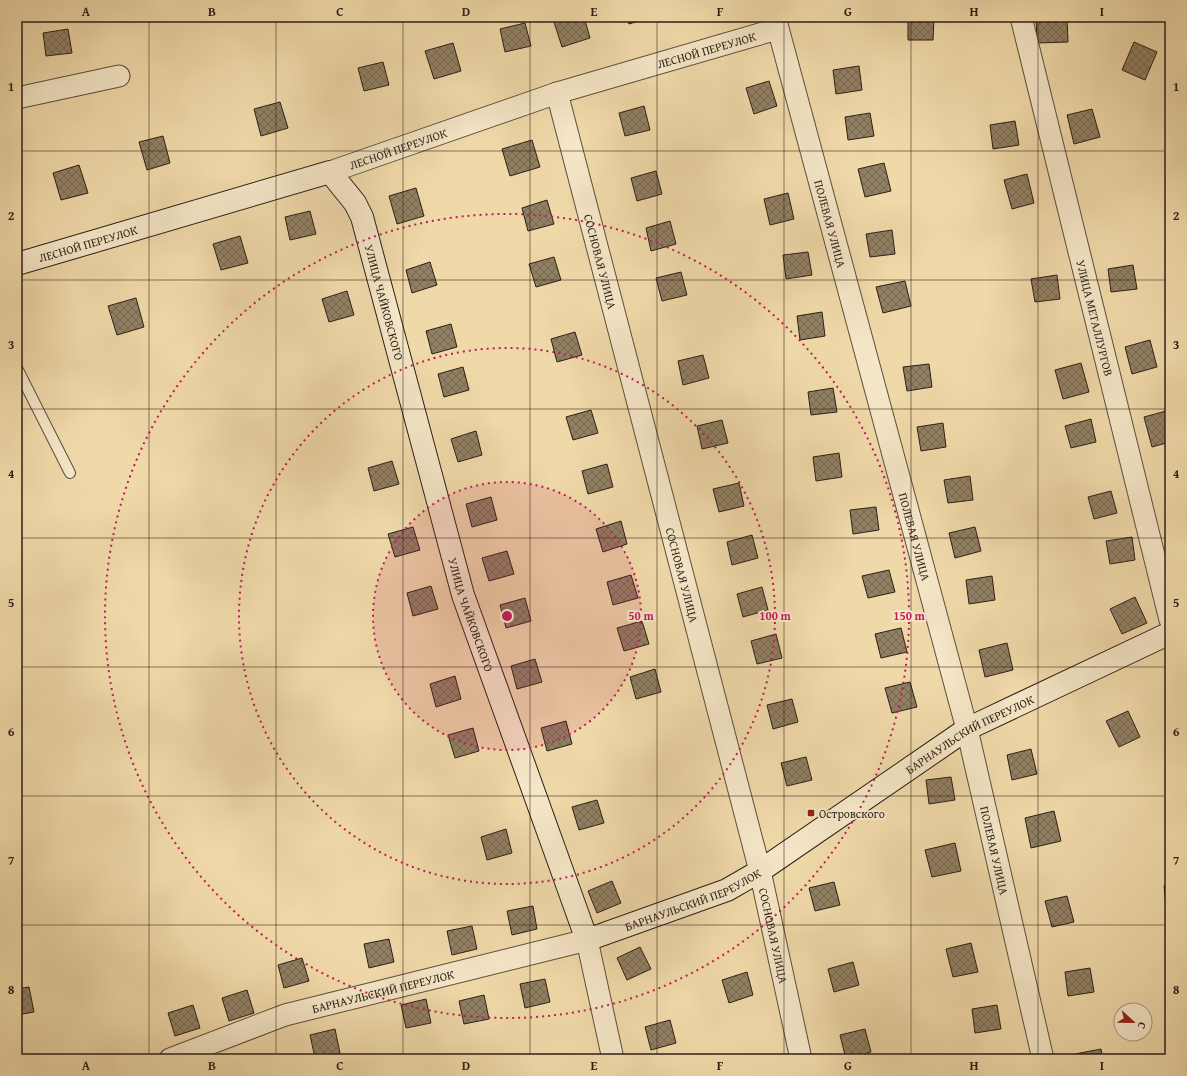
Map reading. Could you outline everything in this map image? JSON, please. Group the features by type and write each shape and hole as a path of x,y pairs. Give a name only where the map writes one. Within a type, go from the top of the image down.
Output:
{"street":[{"name":"УЛИЦА МЕТАЛЛУРГОВ","path":"1020,17 1170,620"},
{"name":"ЛЕСНОЙ ПЕРЕУЛОК","path":"17,264 330,172 557,93 776,23"},
{"name":"ПОЛЕВАЯ УЛИЦА","path":"776,23 967,729 1042,1059"},
{"path":"17,98 119,76"},
{"name":"СОСНОВАЯ УЛИЦА","path":"557,93 760,871 801,1059"},
{"name":"УЛИЦА ЧАЙКОВСКОГО","path":"330,172 355,203 362,217 463,595 587,940 613,1059"},
{"name":"БАРНАУЛЬСКИЙ ПЕРЕУЛОК","path":"170,1059 285,1015 587,940 728,890 760,871 967,729 1170,633"}],"lane":[{"path":"17,368 70,473"}],"building":[{"path":"560,17 584,17 590,38 562,47 553,19"},
{"path":"626,17 652,17 629,24"},
{"path":"908,17 934,17 933,40 908,40"},
{"path":"1036,17 1067,17 1068,42 1037,43"},
{"path":"525,23 531,46 505,52 500,29"},
{"path":"68,29 72,53 46,56 43,33"},
{"path":"1134,42 1157,52 1145,80 1122,70"},
{"path":"453,43 461,71 434,79 425,51"},
{"path":"383,62 389,85 364,91 358,68"},
{"path":"859,66 862,90 836,94 833,70"},
{"path":"769,81 777,106 754,114 746,88"},
{"path":"280,102 288,128 261,136 254,109"},
{"path":"644,106 650,130 625,136 619,113"},
{"path":"1092,109 1100,137 1074,144 1067,115"},
{"path":"870,113 874,136 848,140 845,117"},
{"path":"1015,121 1019,145 993,149 990,125"},
{"path":"163,136 170,163 147,170 139,142"},
{"path":"532,140 540,167 510,176 502,149"},
{"path":"884,163 891,191 865,197 858,169"},
{"path":"79,165 88,193 61,200 53,173"},
{"path":"656,171 662,194 637,201 631,178"},
{"path":"1027,174 1034,203 1012,209 1004,180"},
{"path":"416,188 424,216 397,224 389,196"},
{"path":"788,193 794,219 770,225 764,199"},
{"path":"547,200 554,224 528,231 522,208"},
{"path":"310,211 316,234 290,240 285,217"},
{"path":"670,221 676,244 651,251 646,228"},
{"path":"892,230 895,254 870,257 866,234"},
{"path":"240,236 248,263 221,270 213,244"},
{"path":"808,252 812,275 786,279 783,255"},
{"path":"554,257 561,280 536,287 529,264"},
{"path":"430,262 437,285 412,293 406,270"},
{"path":"1133,265 1137,289 1111,292 1108,269"},
{"path":"681,272 687,295 662,301 656,278"},
{"path":"1057,275 1060,299 1035,302 1031,279"},
{"path":"905,281 911,306 883,313 876,287"},
{"path":"347,291 354,315 329,322 322,299"},
{"path":"136,298 144,327 117,335 108,306"},
{"path":"822,312 825,336 800,340 797,316"},
{"path":"451,324 457,347 432,354 426,331"},
{"path":"575,332 582,355 557,362 551,339"},
{"path":"1150,340 1157,367 1132,374 1125,347"},
{"path":"703,355 709,378 683,385 678,361"},
{"path":"1081,363 1089,392 1063,399 1055,370"},
{"path":"929,364 932,387 907,391 903,367"},
{"path":"463,367 469,390 444,397 438,374"},
{"path":"833,388 837,412 811,415 808,392"},
{"path":"591,410 598,433 573,440 566,417"},
{"path":"1170,410 1170,442 1152,447 1144,417"},
{"path":"1091,419 1096,442 1071,448 1065,426"},
{"path":"722,420 728,443 702,449 697,426"},
{"path":"943,423 946,447 921,451 917,427"},
{"path":"476,431 482,455 458,462 451,439"},
{"path":"839,453 842,477 816,481 813,457"},
{"path":"392,461 399,484 374,491 368,468"},
{"path":"607,464 613,487 588,494 582,471"},
{"path":"970,476 973,500 948,503 944,480"},
{"path":"739,483 744,506 719,512 713,489"},
{"path":"1111,491 1117,513 1094,519 1088,497"},
{"path":"491,497 497,520 472,527 466,504"},
{"path":"876,507 879,530 853,534 850,510"},
{"path":"621,521 627,544 603,552 596,529"},
{"path":"413,527 420,550 395,557 388,534"},
{"path":"975,527 981,551 955,558 949,533"},
{"path":"752,535 758,558 732,565 727,542"},
{"path":"1132,537 1135,560 1110,564 1106,541"},
{"path":"507,551 514,574 489,581 482,558"},
{"path":"889,570 895,592 868,598 862,576"},
{"path":"631,575 638,598 613,605 607,582"},
{"path":"992,576 995,600 969,604 966,580"},
{"path":"431,586 438,609 413,616 407,593"},
{"path":"762,587 768,610 743,617 737,594"},
{"path":"1135,597 1147,623 1122,634 1110,609"},
{"path":"525,598 531,621 506,628 500,605"},
{"path":"642,621 649,644 624,651 617,628"},
{"path":"901,628 907,652 881,658 875,634"},
{"path":"776,634 782,658 757,664 751,641"},
{"path":"1007,643 1013,670 985,677 979,650"},
{"path":"535,659 542,682 517,689 511,666"},
{"path":"655,669 661,692 636,699 630,677"},
{"path":"455,676 461,699 436,707 430,684"},
{"path":"910,682 917,707 892,713 885,688"},
{"path":"792,699 798,722 773,729 767,705"},
{"path":"1128,711 1140,737 1119,747 1106,721"},
{"path":"566,721 572,744 547,751 541,728"},
{"path":"473,728 479,751 455,758 448,735"},
{"path":"1031,749 1037,774 1012,780 1007,755"},
{"path":"806,757 812,780 787,786 781,763"},
{"path":"951,777 955,800 929,804 926,780"},
{"path":"597,800 604,823 579,830 572,807"},
{"path":"1054,811 1061,841 1031,848 1025,818"},
{"path":"506,829 512,853 487,860 481,837"},
{"path":"955,843 961,871 932,877 925,850"},
{"path":"612,881 621,903 597,913 588,891"},
{"path":"834,882 840,905 815,911 809,888"},
{"path":"1164,886 1170,886 1170,916 1167,917"},
{"path":"1067,896 1074,922 1052,927 1045,901"},
{"path":"533,906 537,929 512,935 507,911"},
{"path":"472,926 477,949 452,955 447,931"},
{"path":"389,939 394,962 369,968 364,944"},
{"path":"971,943 978,972 953,977 946,949"},
{"path":"640,947 651,969 627,980 617,958"},
{"path":"302,958 309,981 284,988 278,965"},
{"path":"853,962 859,985 834,992 828,969"},
{"path":"1090,968 1094,992 1068,996 1065,972"},
{"path":"747,972 753,995 729,1003 722,980"},
{"path":"545,979 550,1002 525,1008 520,984"},
{"path":"29,987 34,1012 17,1015 17,989"},
{"path":"247,990 254,1013 229,1021 222,998"},
{"path":"484,995 489,1019 464,1024 459,1001"},
{"path":"426,999 431,1023 406,1028 401,1005"},
{"path":"193,1005 200,1028 175,1036 168,1013"},
{"path":"997,1005 1001,1029 975,1033 972,1009"},
{"path":"670,1020 676,1043 651,1050 645,1027"},
{"path":"335,1029 340,1053 315,1058 310,1035"},
{"path":"865,1029 871,1052 846,1059 840,1035"},
{"path":"1101,1049 1103,1059 1076,1059 1075,1054"}],"place":[{"name":"Островского","path":"811,813"}]}
